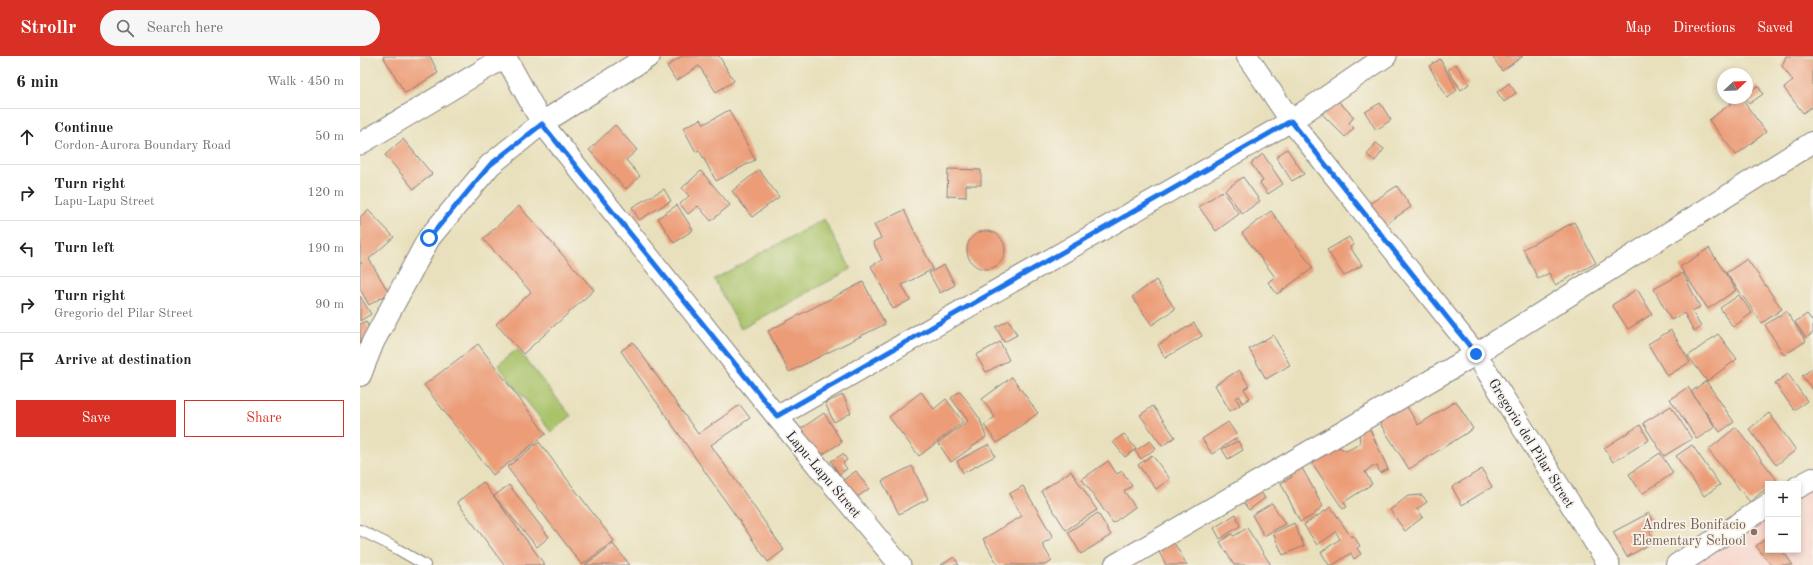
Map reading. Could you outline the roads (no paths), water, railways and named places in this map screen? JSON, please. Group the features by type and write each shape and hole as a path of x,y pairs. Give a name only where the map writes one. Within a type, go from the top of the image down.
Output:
{"main road":[{"path":"360,375 373,342 429,238 490,165 542,124 649,56"},
{"path":"1801,485 1813,479"},
{"path":"1678,565 1765,507"}],"street":[{"name":"Lapu-Lapu Street","path":"505,56 542,124 777,416 900,565"},
{"path":"360,144 505,56"},
{"name":"Gregorio del Pilar Street","path":"1247,56 1291,121 1476,354 1609,565"},
{"path":"777,416 1291,121 1386,56"},
{"path":"1115,565 1476,354 1813,142"}],"lane":[{"path":"360,530 385,542 424,565"}],"place":[{"name":"Andres Bonifacio Elementary School","path":"1754,532"}]}
